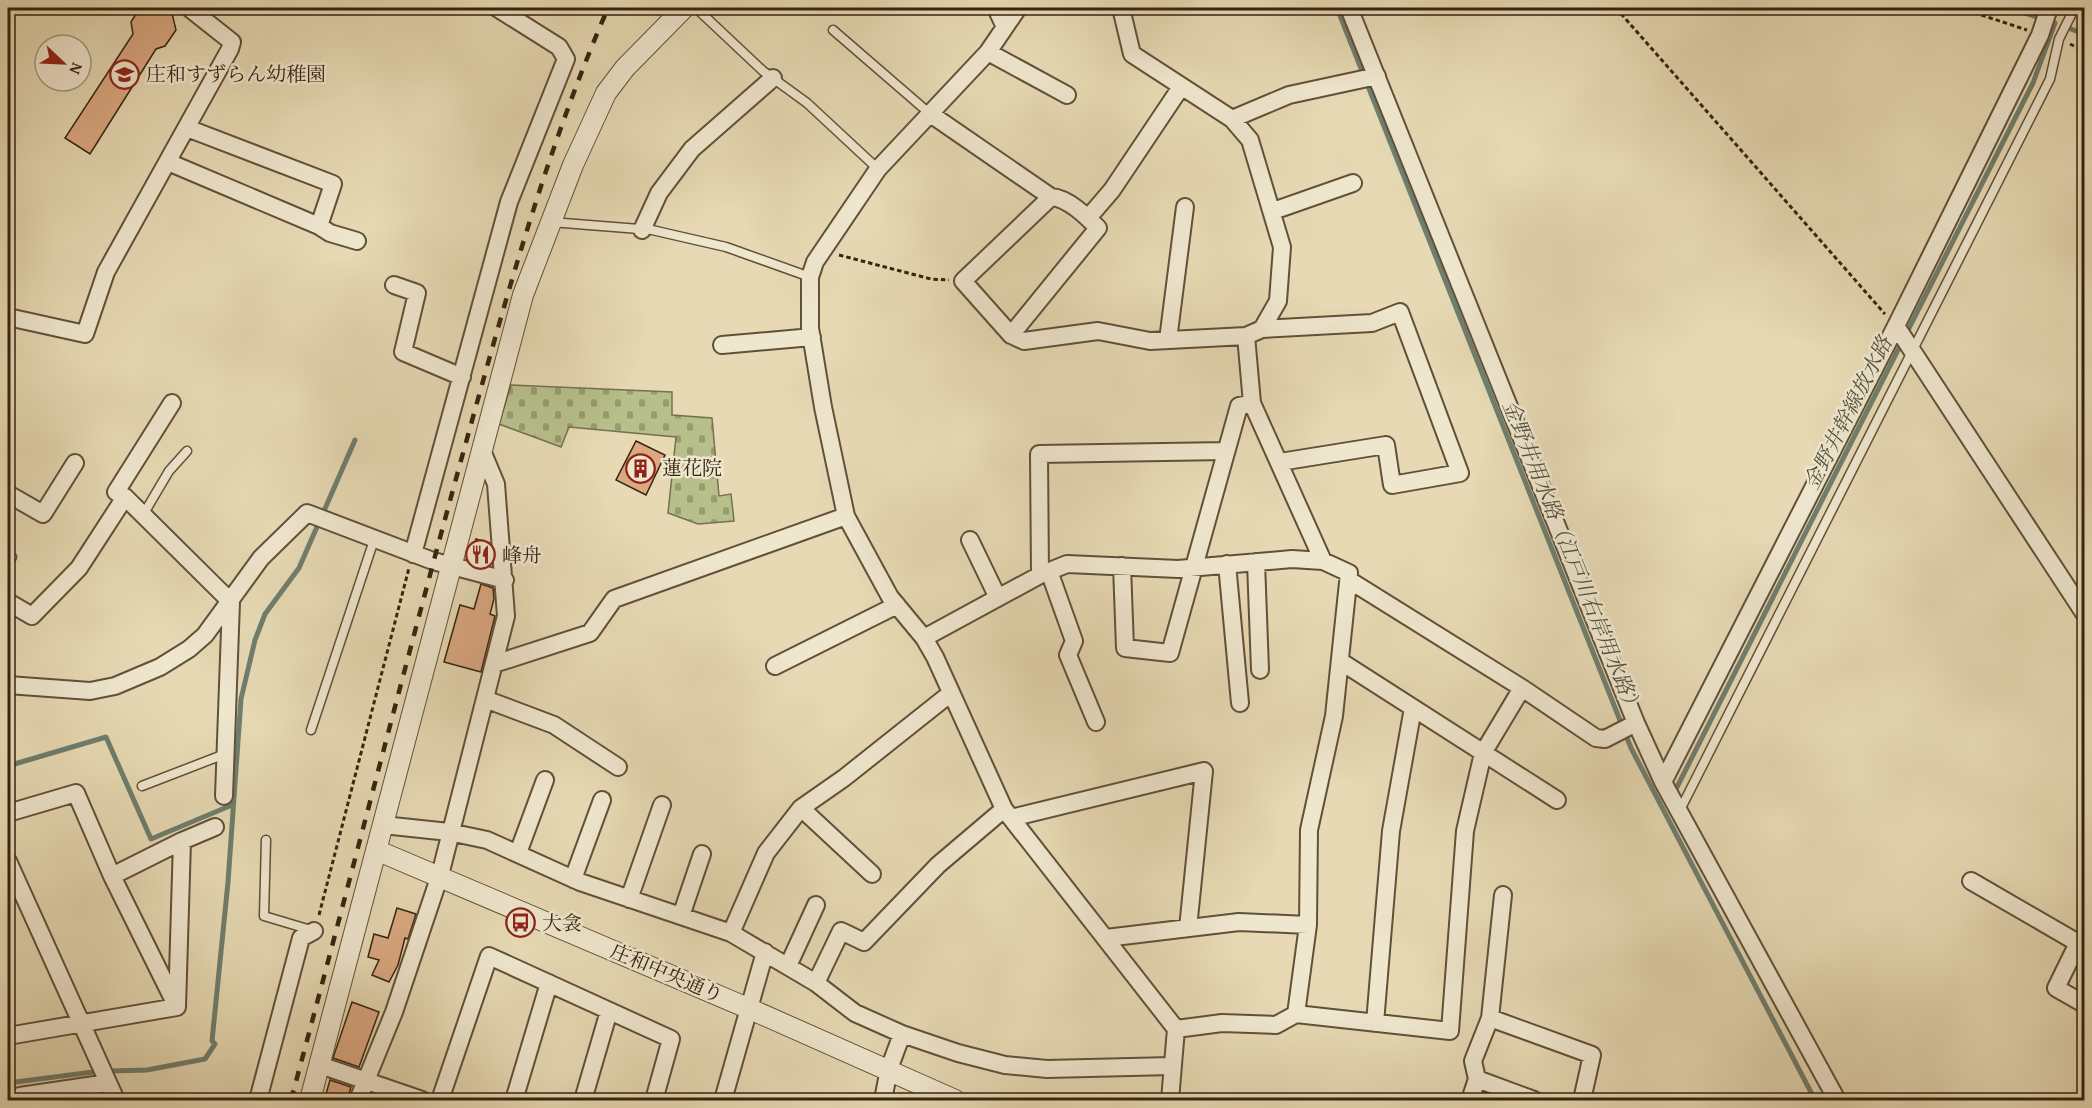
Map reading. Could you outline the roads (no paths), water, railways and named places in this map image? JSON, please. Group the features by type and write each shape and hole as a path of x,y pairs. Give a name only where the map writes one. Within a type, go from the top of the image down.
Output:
{"street":[{"path":"8,317 85,334 106,272 187,128 232,42 216,23 189,8"},
{"path":"413,554 509,202 566,59 559,47 497,8"},
{"path":"310,1101 523,296 550,222 593,117 606,93 625,68 684,8"},
{"path":"996,8 1005,27"},
{"path":"1018,8 988,52 878,169 815,262 810,277 808,300 812,337 823,407 846,516 873,567 897,604 924,638 1008,813 1176,1029 1170,1101"},
{"path":"1120,8 1132,54 1232,119 1250,140 1273,211 1282,247 1283,262 1278,301 1262,329"},
{"path":"1349,8 1636,723 1663,782 1837,1101"},
{"path":"1663,782 1896,326 2040,35 2049,8"},
{"path":"988,52 1067,95"},
{"path":"1232,119 1289,95 1377,76"},
{"path":"642,230 659,194 692,149 773,78"},
{"path":"1088,218 1112,190 1181,87"},
{"path":"929,113 1050,196 1058,197 1098,228 1011,335"},
{"path":"187,128 333,184 320,226"},
{"path":"168,162 320,226 330,233 357,241"},
{"path":"1273,211 1353,183"},
{"path":"1050,196 963,281 1011,335 1024,341 1098,331 1150,341 1246,336 1262,329 1372,323 1400,312 1460,473 1392,485 1386,445 1280,462"},
{"path":"1168,340 1185,207"},
{"path":"394,285 417,293 403,352 462,377"},
{"path":"1896,326 2085,613"},
{"path":"1246,336 1252,404 1323,561"},
{"path":"722,345 812,337"},
{"path":"172,403 116,492 125,497 231,602 224,796"},
{"path":"1122,566 1125,648 1170,653 1239,406 1252,404"},
{"path":"1096,722 1068,655 1074,641 1045,573 1039,454 1226,451"},
{"path":"358,1101 364,1081 394,1012 440,875 449,832 506,616 496,484 483,453"},
{"path":"8,494 43,514 75,463"},
{"path":"8,602 32,616 79,568 125,497"},
{"path":"8,684 90,691 115,686 160,667 189,649 205,635 261,558 307,513 413,554 452,567 505,580"},
{"path":"494,664 590,633 614,599 846,516"},
{"path":"969,540 998,598"},
{"path":"924,638 1045,573 1067,564 1192,568 1292,559 1323,561 1349,573 1334,716 1310,830 1308,925 1296,1014"},
{"path":"1256,562 1260,670"},
{"path":"1227,564 1240,703"},
{"path":"1349,580 1522,688 1596,738 1605,739 1636,723"},
{"path":"775,666 897,604"},
{"path":"1340,661 1557,800"},
{"path":"1176,1029 1222,1023 1276,1025 1296,1014 1450,1031 1465,831 1484,753 1522,688"},
{"path":"731,933 766,853 801,808 844,778 951,693"},
{"path":"485,699 554,725 618,767"},
{"path":"1374,1023 1391,831 1413,708"},
{"path":"816,983 841,931 864,942 938,865 1008,813 1204,771 1188,928"},
{"path":"518,853 545,780"},
{"path":"8,813 76,793 112,876 177,1007"},
{"path":"573,879 602,800"},
{"path":"629,899 662,805"},
{"path":"801,808 872,874"},
{"path":"383,825 449,832 487,840 573,879 731,933 816,983 855,1013 902,1034 958,1053 1005,1065 1047,1069 1172,1066"},
{"path":"112,876 215,827"},
{"path":"177,1007 182,841"},
{"name":"庄和中央通り","path":"376,850 440,875 889,1069 955,1101"},
{"path":"681,916 702,854"},
{"path":"8,861 116,1101"},
{"path":"1971,881 2078,943 2056,988 2085,1004"},
{"path":"1470,1101 1477,1079 1473,1060 1490,1018 1503,895"},
{"path":"788,966 816,905"},
{"path":"1106,938 1239,922 1308,925"},
{"path":"258,1101 301,938 314,931"},
{"path":"723,1101 765,952"},
{"path":"440,1101 489,956 671,1039 654,1101"},
{"path":"514,1101 549,983"},
{"path":"8,1036 177,1007"},
{"path":"583,1101 609,1011"},
{"path":"1490,1018 1592,1055 1582,1101"},
{"path":"883,1101 889,1069 902,1034"},
{"path":"320,1065 422,1101"},
{"path":"1477,1079 1534,1101"},
{"path":"20,1096 108,1083"}],"lane":[{"path":"696,8 773,78 807,103 878,169"},
{"path":"1679,812 2049,79 2059,39 2074,9 2081,8"},
{"path":"833,30 929,113"},
{"path":"550,222 642,230 726,247 810,277"},
{"path":"143,515 169,471 187,451"},
{"path":"311,730 374,540"},
{"path":"142,786 226,753"},
{"path":"266,840 264,916 314,931"}],"waterway":[{"name":"金野井用水路（江戸川右岸用水路）","path":"1337,8 1631,748 1815,1100"},
{"path":"2010,8 2043,19"},
{"name":"金野井幹線放水路","path":"1906,334 2033,83 2055,23"},
{"path":"2063,26 2084,34"},
{"name":"金野井幹線放水路","path":"1673,795 1902,342"},
{"path":"110,1071 147,1070 205,1059 215,1044 212,1041 228,882 241,699 255,640 265,614 299,568 355,440"},
{"path":"8,766 106,737 151,839 232,805"},
{"path":"8,1083 93,1072"}],"railway":[{"path":"291,1100 438,544 509,290 564,119 608,8"}],"place":[{"name":"庄和すずらん幼稚園","path":"125,74"},
{"name":"蓮花院","path":"641,468"},
{"name":"峰舟","path":"481,555"},
{"name":"大衾","path":"521,923"}]}
